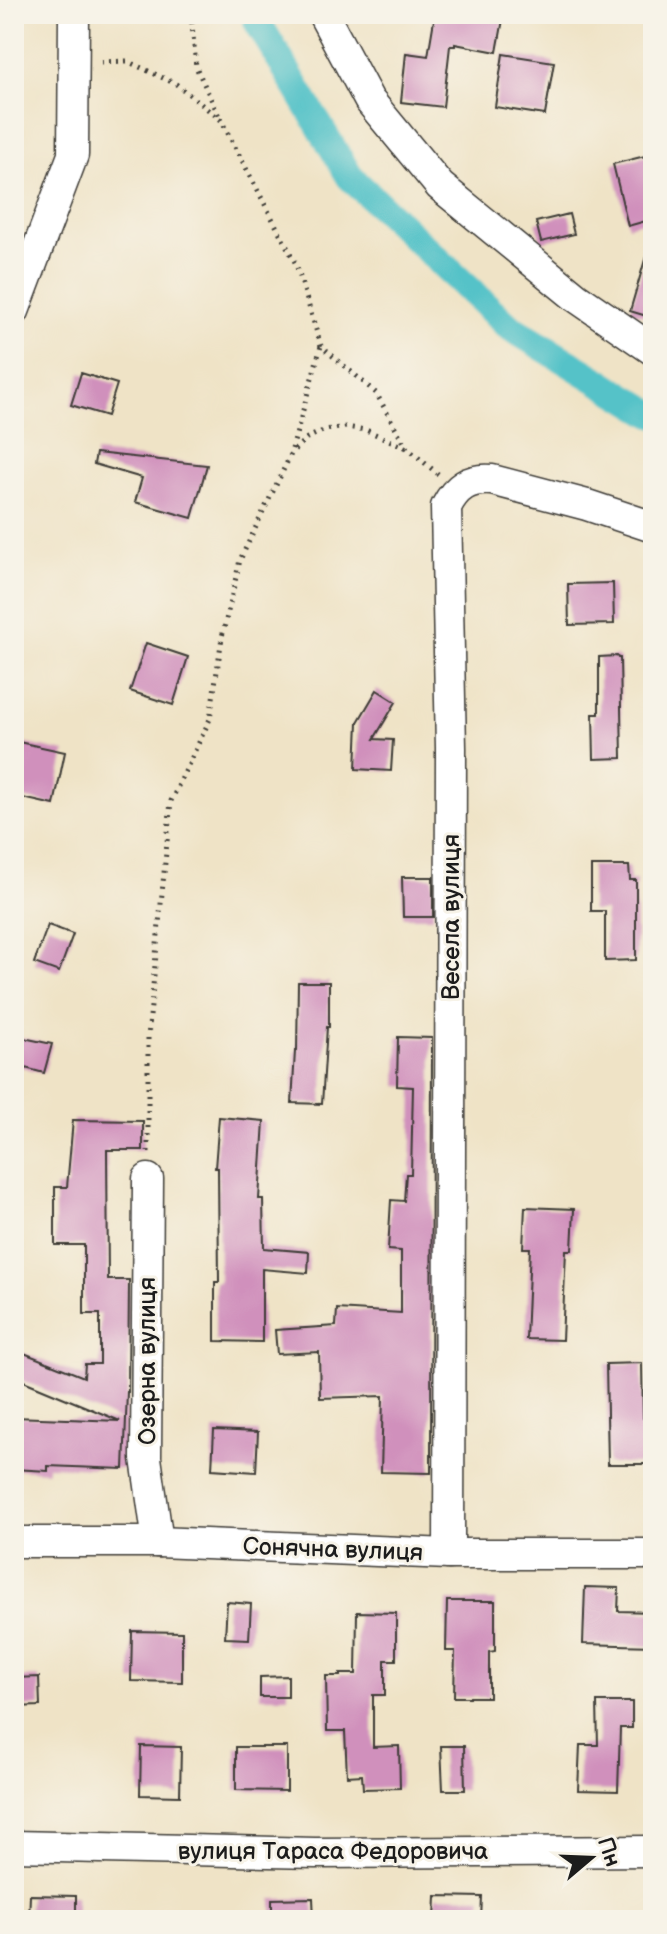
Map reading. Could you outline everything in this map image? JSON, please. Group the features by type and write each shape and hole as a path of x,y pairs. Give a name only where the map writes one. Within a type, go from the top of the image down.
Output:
{"street":[{"path":"14,311 73,155 74,14"},
{"path":"323,14 369,100 440,186 576,297 653,350"},
{"path":"459,488 480,479 492,480 587,505 653,527"},
{"name":"Весела вулиця","path":"449,1554 451,748 446,507 459,488"},
{"name":"Озерна вулиця","path":"148,1179 146,1458 158,1542"},
{"name":"Сонячна вулиця","path":"14,1542 158,1542 449,1554 653,1554"},
{"name":"вулиця Тараса Федоровича","path":"14,1846 315,1853 653,1851"}],"path":[{"path":"148,1179 148,1037 171,801 210,719 222,637 240,560 292,452 321,346 296,264 196,67 191,14"},
{"path":"74,64 127,61 176,84 221,120"},
{"path":"321,346 376,393 407,448"},
{"path":"292,452 307,438 325,430 346,427 366,430 407,448 459,488"}],"building":[{"path":"435,14 504,14 497,52 455,44 450,46 443,107 401,102 406,53 428,56"},
{"path":"503,54 554,62 545,115 495,107"},
{"path":"653,154 653,219 628,226 613,164"},
{"path":"569,214 574,234 541,242 536,222"},
{"path":"647,253 653,254 653,318 630,311"},
{"path":"81,373 117,384 107,416 71,405"},
{"path":"96,453 207,465 192,518 135,502 142,478 94,464"},
{"path":"613,583 614,624 569,625 568,584"},
{"path":"146,643 188,657 173,705 130,691"},
{"path":"599,657 620,658 622,758 594,759 593,714 599,714"},
{"path":"377,690 396,702 374,739 393,740 391,771 356,769 358,722"},
{"path":"14,741 65,752 54,805 14,796"},
{"path":"591,866 629,866 630,880 636,880 636,960 605,961 605,911 591,911"},
{"path":"402,877 433,877 433,917 403,917"},
{"path":"48,925 73,934 59,972 34,963"},
{"path":"298,982 329,982 329,1027 322,1104 292,1103 297,1051"},
{"path":"14,1036 52,1044 44,1073 14,1065"},
{"path":"398,1037 432,1038 431,1473 381,1472 383,1396 320,1398 319,1352 277,1354 275,1330 336,1326 337,1309 401,1313 401,1251 388,1250 391,1200 404,1201 406,1174 411,1174 413,1087 397,1086"},
{"path":"219,1117 264,1121 259,1199 263,1199 264,1248 309,1252 308,1273 262,1269 262,1342 215,1341 215,1282 219,1282 218,1168 215,1168"},
{"path":"73,1120 143,1121 143,1150 107,1150 108,1280 129,1280 124,1469 48,1466 48,1471 14,1469 14,1417 120,1421 14,1377 14,1349 84,1377 85,1364 100,1364 100,1314 84,1314 84,1245 55,1245 55,1187 67,1187"},
{"path":"525,1207 574,1209 572,1250 566,1250 562,1340 526,1339 530,1248 523,1248"},
{"path":"642,1363 643,1418 650,1418 651,1464 608,1464 606,1364"},
{"path":"214,1430 258,1432 256,1472 212,1469"},
{"path":"585,1587 619,1588 618,1611 653,1612 653,1646 583,1644"},
{"path":"447,1601 495,1601 495,1651 489,1652 489,1697 454,1697 455,1651 446,1651"},
{"path":"227,1602 251,1604 249,1639 225,1638"},
{"path":"357,1612 396,1613 396,1660 385,1660 385,1695 373,1695 373,1747 399,1746 400,1788 363,1789 362,1775 347,1776 345,1731 327,1731 326,1676 356,1674"},
{"path":"132,1631 182,1632 182,1682 131,1681"},
{"path":"288,1676 288,1697 260,1697 260,1677"},
{"path":"39,1677 40,1706 14,1707 14,1678"},
{"path":"597,1702 632,1702 632,1728 620,1728 618,1791 578,1790 580,1745 598,1745"},
{"path":"141,1746 181,1747 180,1796 140,1795"},
{"path":"441,1746 464,1746 465,1790 443,1790"},
{"path":"236,1747 287,1747 287,1791 236,1790"},
{"path":"30,1895 76,1896 76,1920 29,1920"},
{"path":"436,1896 482,1897 481,1920 435,1920"},
{"path":"313,1898 314,1920 272,1920 272,1899"}],"waterway":[{"path":"255,14 350,177 508,326 653,414"}]}
